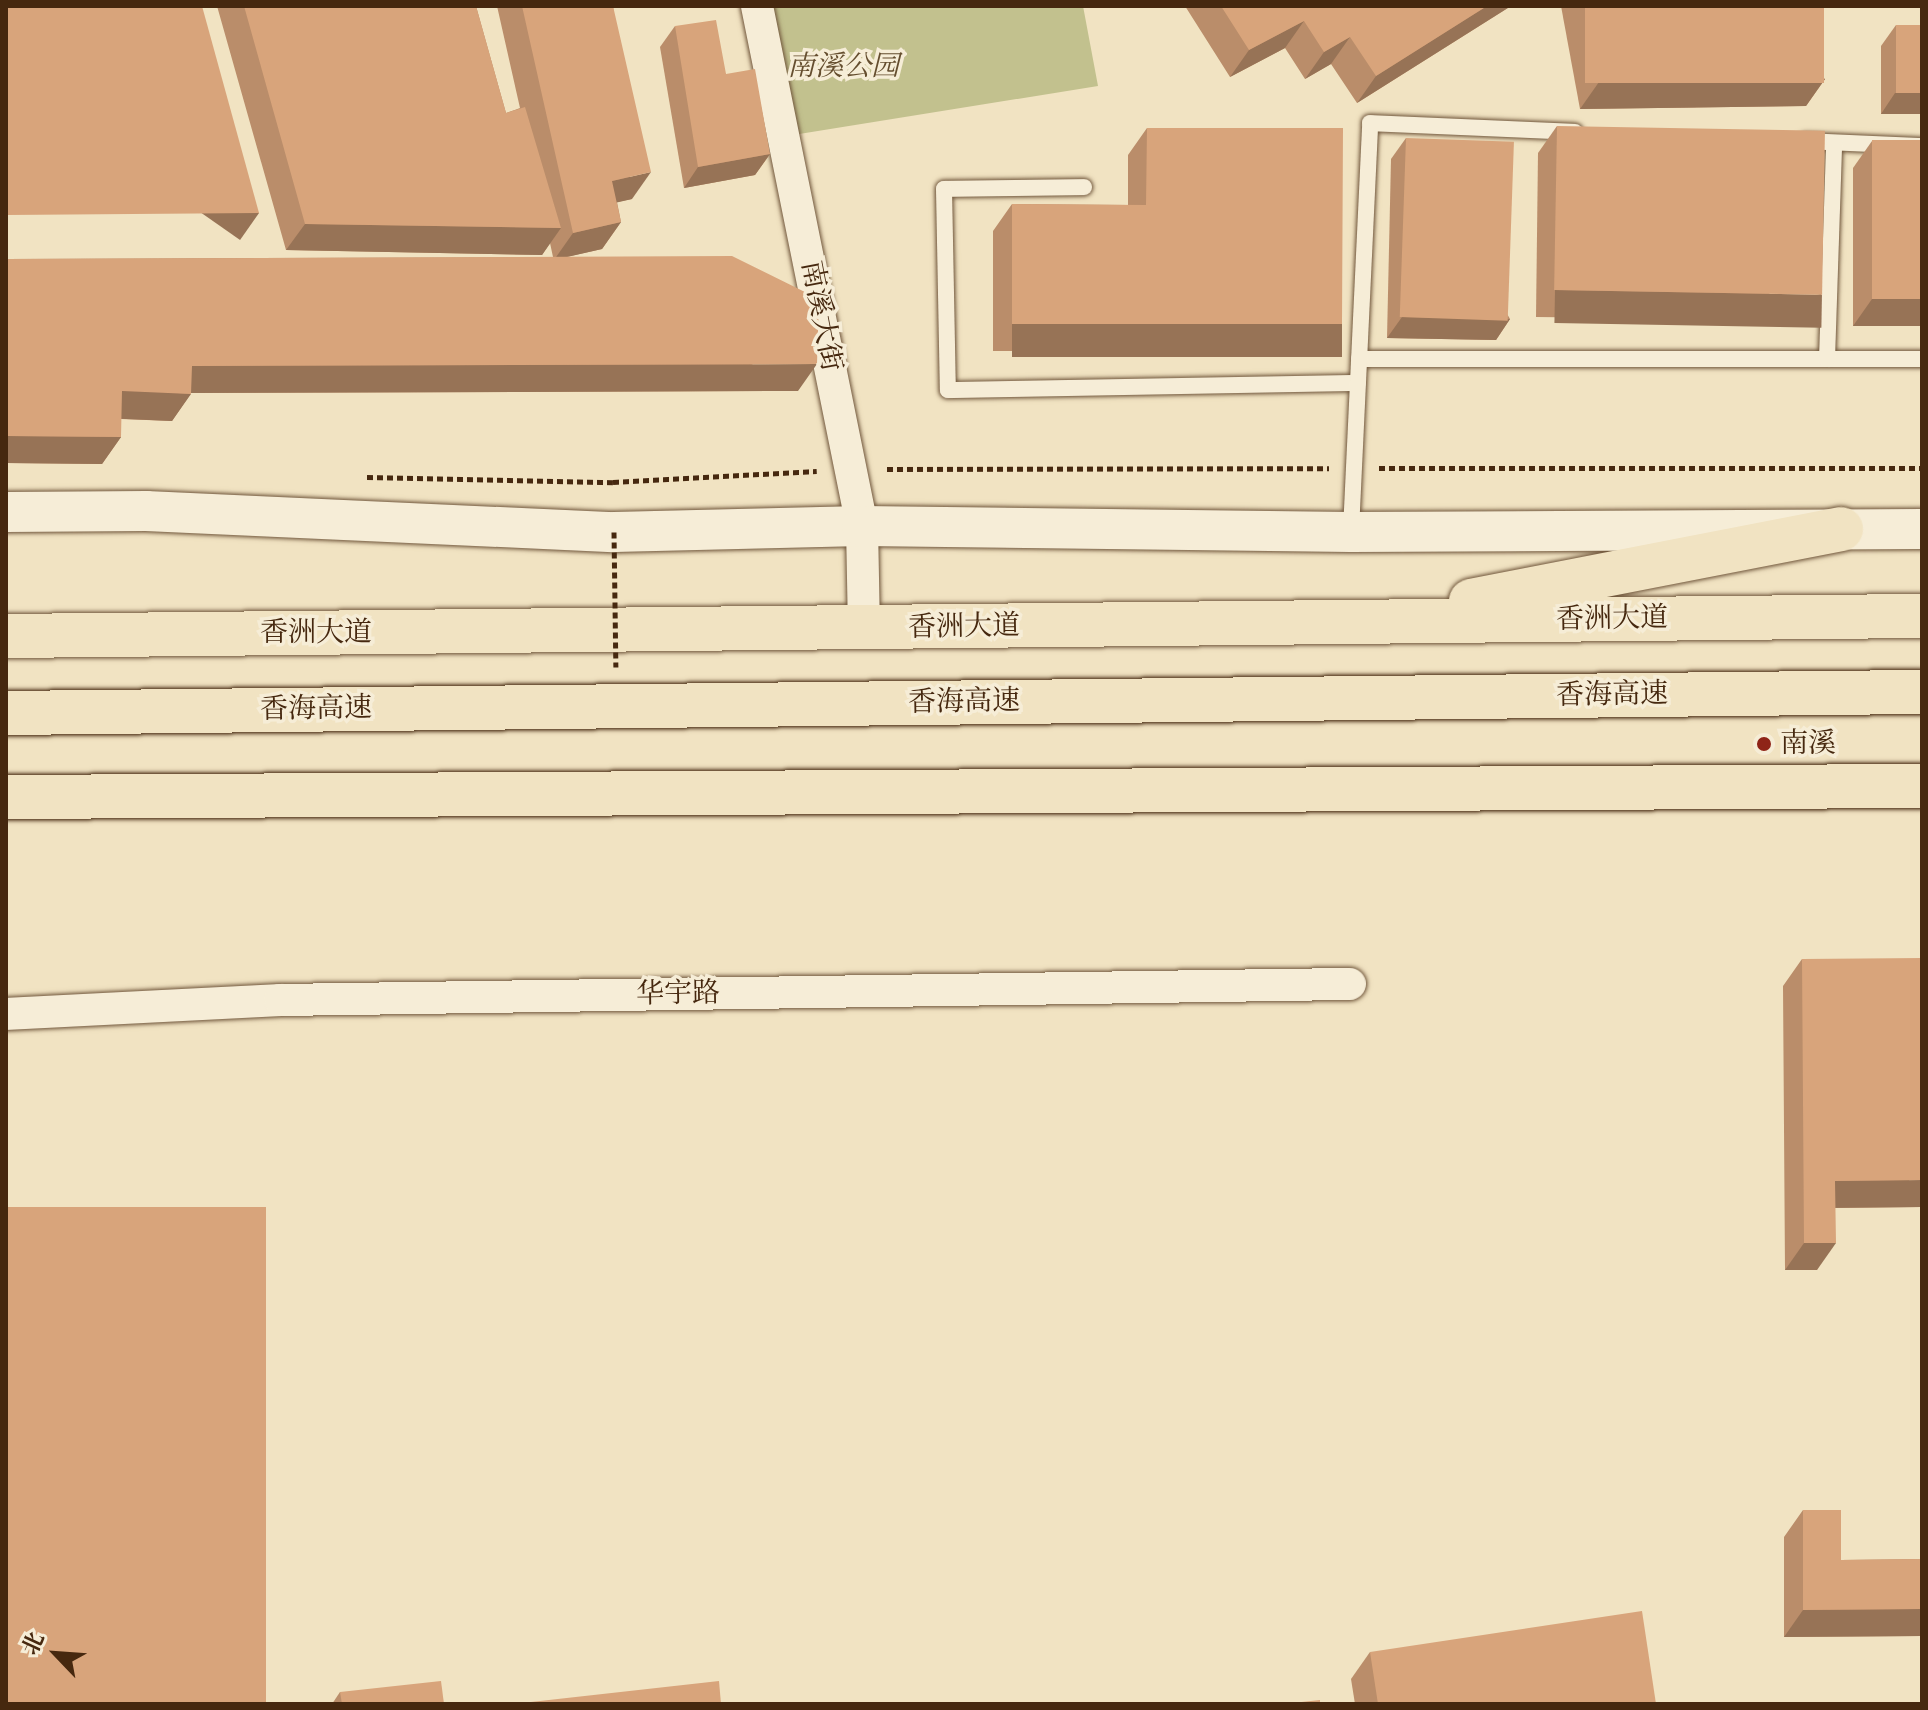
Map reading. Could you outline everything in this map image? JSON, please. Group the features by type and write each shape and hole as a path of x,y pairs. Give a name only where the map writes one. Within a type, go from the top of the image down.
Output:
{"highway":[{"path":"1359,622 1841,529"},
{"path":"6,605 167,634"},
{"name":"香洲大道","path":"6,636 1922,616"},
{"name":"香海高速","path":"6,713 1922,692"},
{"path":"6,729 1922,713"},
{"path":"6,797 1922,786"}],"street":[{"name":"南溪大街","path":"757,6 862,526 864,628"},
{"path":"6,512 146,511 614,532 862,526 1351,532 1922,529"},
{"name":"华宇路","path":"6,1014 280,1000 1350,984"}],"lane":[{"path":"1351,532 1370,123 1586,132"},
{"path":"1787,141 1922,146"},
{"path":"1827,359 1834,143"},
{"path":"1084,187 944,189 948,390 1358,383"},
{"path":"1359,359 1922,359"}],"path":[{"path":"364,477 613,482 851,469 1922,468"}],"green space":[{"name":"南溪公园","path":"770,6 1083,6 1098,86 793,135"}],"building":[{"path":"6,6 202,6 259,213 6,215"},
{"path":"244,6 476,6 506,113 525,107 561,228 305,224"},
{"path":"522,6 613,6 651,172 612,181 621,222 573,233"},
{"path":"1221,6 1487,6 1376,76 1350,37 1324,52 1304,21 1249,50"},
{"path":"1585,6 1824,6 1824,83 1585,83"},
{"path":"716,20 726,74 755,69 770,154 698,167 675,26"},
{"path":"1896,25 1922,25 1922,93 1896,93"},
{"path":"1557,126 1825,131 1822,295 1554,290"},
{"path":"1147,128 1343,128 1342,324 1012,324 1012,204 1146,205"},
{"path":"1406,138 1514,142 1508,321 1400,317"},
{"path":"1872,140 1922,140 1922,299 1872,299"},
{"path":"732,256 819,299 817,364 192,366 191,394 122,391 121,437 6,436 6,259"},
{"path":"1922,958 1922,1180 1835,1181 1836,1243 1804,1243 1802,959"},
{"path":"6,1207 266,1207 266,1704 6,1704"},
{"path":"1803,1510 1841,1510 1841,1560 1922,1559 1922,1609 1803,1610"},
{"path":"1642,1611 1656,1704 1378,1704 1370,1652"},
{"path":"441,1681 444,1704 342,1704 340,1692"},
{"path":"719,1681 721,1704 513,1704"},
{"path":"1320,1700 1320,1704 1283,1704"}],"place":[{"name":"南溪","path":"1764,744"}]}
